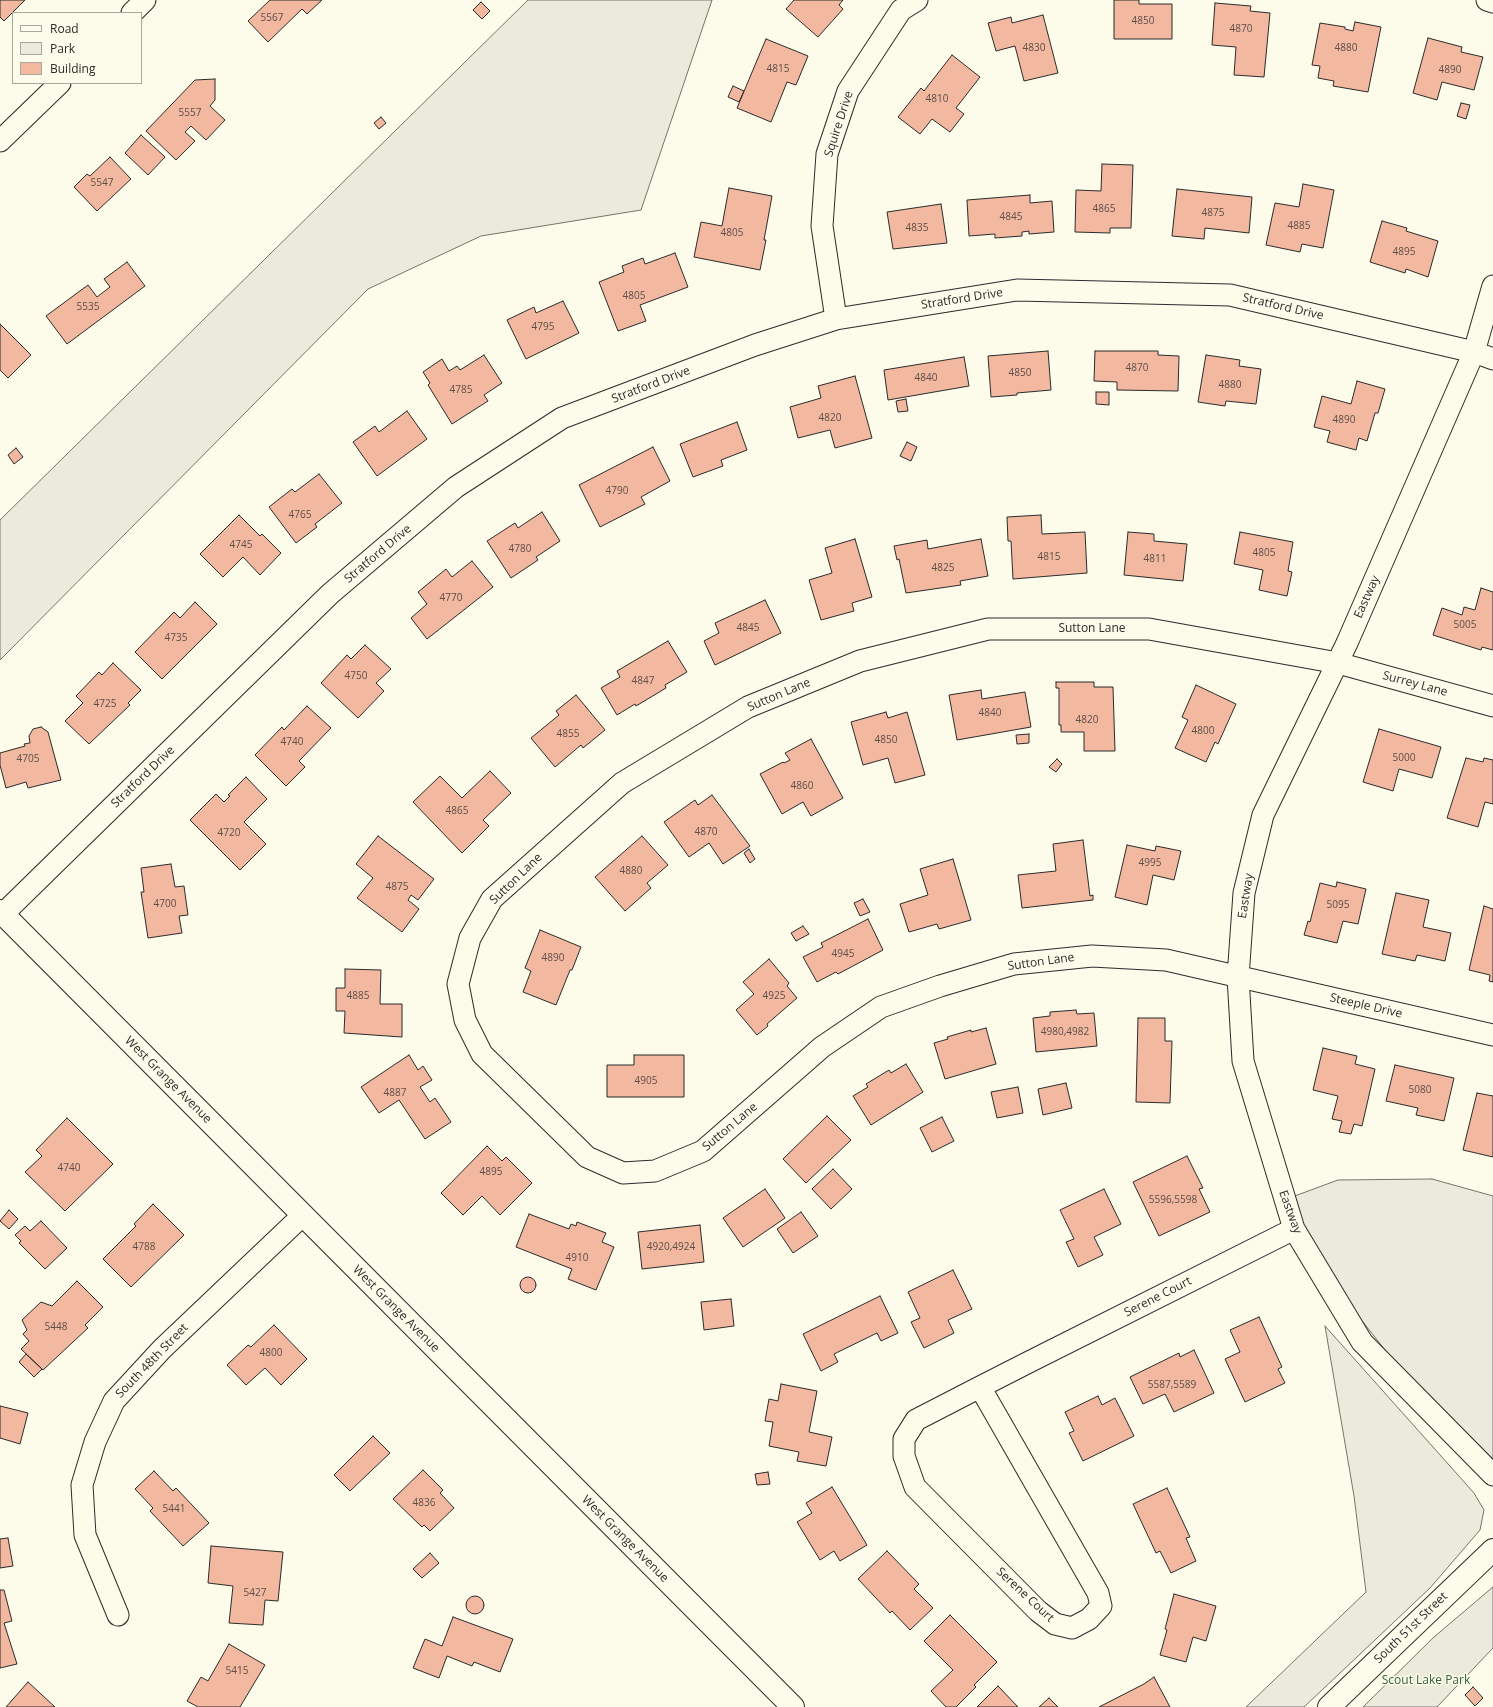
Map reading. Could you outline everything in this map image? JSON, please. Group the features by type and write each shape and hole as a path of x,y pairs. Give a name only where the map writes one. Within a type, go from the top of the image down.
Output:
{"street":[{"path":"133,12 145,0"},
{"name":"Squire Drive","path":"836,319 822,226 827,154 848,91 901,10 917,0"},
{"path":"1487,0 1493,2"},
{"path":"0,141 59,84"},
{"name":"Eastway","path":"1493,286 1484,356 1338,663 1263,815 1244,894 1238,977 1243,1061 1294,1229 1362,1342 1493,1475"},
{"name":"Stratford Drive","path":"2,913 330,594 456,487 562,418 755,345 836,319 1017,290 1230,295 1484,356"},
{"name":"Sutton Lane","path":"1238,977 1166,960 1092,956 1014,964 940,986 881,1007 822,1047 703,1151 655,1171 623,1173 587,1157 482,1054 465,1020 458,984 470,938 492,899 622,783 748,707 860,661 988,629 1149,629 1338,663"},
{"name":"Surrey Lane","path":"1338,663 1493,706"},
{"name":"West Grange Avenue","path":"2,913 793,1707"},
{"name":"Steeple Drive","path":"1238,977 1493,1035"},
{"name":"South 48th Street","path":"118,1615 85,1535 82,1484 95,1442 114,1401 162,1349 303,1215"},
{"name":"Serene Court","path":"980,1387 1098,1593 1101,1606 1089,1618 1072,1628 1054,1624 1038,1611 915,1487 904,1456 904,1438 916,1420 980,1387 1294,1229"},
{"name":"South 51st Street","path":"1329,1707 1493,1550"}],"green space":[{"path":"528,0 712,0 641,210 481,236 368,289 0,660 0,520"},
{"path":"1432,1179 1493,1196 1493,1459 1389,1355 1359,1317 1330,1273 1307,1232 1292,1197 1338,1180"},
{"path":"1325,1326 1474,1493 1484,1510 1480,1530 1430,1588 1304,1707 1246,1707 1366,1592 1354,1496"},
{"name":"Scout Lake Park","path":"1493,1587 1493,1648 1437,1707 1363,1707 1434,1637"}],"building":[{"path":"0,0 25,0 4,21 0,17"},
{"path":"270,0 322,0 307,14 302,9 268,42 248,21"},
{"path":"794,0 843,0 839,5 843,9 818,37 786,9"},
{"path":"1114,0 1139,0 1139,4 1172,4 1172,39 1114,39"},
{"path":"481,2 490,11 482,19 473,10"},
{"path":"1215,3 1251,6 1250,11 1270,13 1264,77 1234,75 1236,47 1212,45"},
{"path":"1043,15 1058,73 1024,81 1015,46 996,51 988,23 1011,17 1012,23"},
{"path":"1355,22 1381,27 1368,92 1333,86 1334,81 1318,78 1320,66 1312,65 1320,23 1345,27 1345,29 1353,31"},
{"path":"1428,38 1462,47 1461,52 1483,57 1474,90 1442,82 1437,100 1413,93"},
{"path":"766,39 808,56 796,85 787,82 771,122 737,108"},
{"path":"952,55 980,77 956,108 964,114 950,132 932,119 920,134 898,117 921,88 924,91"},
{"path":"215,79 215,100 210,106 225,120 206,140 191,126 185,132 195,141 176,160 146,131 195,80"},
{"path":"733,86 744,91 739,102 728,97"},
{"path":"1461,103 1470,105 1466,119 1457,116"},
{"path":"381,117 386,123 379,129 374,123"},
{"path":"141,135 165,157 148,175 125,153"},
{"path":"110,157 131,179 97,211 74,187 87,174 90,176"},
{"path":"1102,164 1133,165 1131,228 1110,228 1110,233 1075,232 1076,190 1101,191"},
{"path":"1303,184 1334,190 1323,248 1302,244 1300,252 1266,245 1275,203 1299,207"},
{"path":"729,188 772,196 760,270 694,257 701,222 722,226"},
{"path":"1177,189 1252,197 1249,233 1205,228 1204,239 1172,236"},
{"path":"1030,195 1030,203 1052,201 1054,232 1029,234 1029,231 1022,232 1022,236 995,238 995,234 969,236 967,200"},
{"path":"941,204 947,243 893,249 887,212"},
{"path":"1382,221 1407,228 1406,231 1438,241 1428,277 1406,269 1405,273 1370,262"},
{"path":"675,253 688,287 640,305 646,321 618,331 599,282 624,272 622,266 643,258 645,264"},
{"path":"127,262 145,286 67,344 46,316 88,285 97,297 110,287 104,279"},
{"path":"563,301 579,333 526,359 507,320 534,307 536,313"},
{"path":"0,324 31,355 8,378 0,370"},
{"path":"1048,351 1051,390 991,397 988,356"},
{"path":"1095,351 1158,351 1158,355 1179,356 1178,391 1117,390 1117,382 1094,381"},
{"path":"484,355 502,383 484,395 488,401 452,424 428,385 430,383 423,372 442,359 449,371 457,366 460,370"},
{"path":"1206,355 1240,360 1239,366 1261,369 1256,404 1226,401 1225,406 1198,402"},
{"path":"964,357 969,386 888,400 884,370"},
{"path":"855,376 872,438 835,448 830,430 798,438 790,407 821,398 818,386"},
{"path":"1357,381 1385,389 1378,413 1375,413 1367,441 1359,438 1356,450 1327,442 1330,431 1314,427 1322,396 1351,404"},
{"path":"1096,392 1109,392 1109,405 1096,404"},
{"path":"906,399 908,411 898,412 896,401"},
{"path":"407,411 427,439 377,476 353,442 375,426 379,432"},
{"path":"737,422 747,450 721,460 723,466 693,477 680,444"},
{"path":"907,442 917,447 911,461 900,456"},
{"path":"653,447 670,481 641,497 645,504 600,527 579,485"},
{"path":"16,448 23,457 14,464 8,455"},
{"path":"319,474 342,503 315,524 317,527 296,543 269,507 292,489 295,492"},
{"path":"542,512 560,541 536,557 538,560 511,578 487,541 515,523 518,528"},
{"path":"239,515 260,536 262,534 281,553 260,575 243,557 223,577 200,554"},
{"path":"1041,515 1042,534 1085,532 1087,573 1013,579 1011,541 1008,541 1007,517"},
{"path":"1128,532 1154,534 1154,541 1187,544 1183,581 1124,575"},
{"path":"1240,532 1293,542 1288,571 1292,572 1287,596 1259,590 1263,570 1234,564"},
{"path":"855,539 872,597 852,603 854,611 821,620 809,580 832,573 825,548"},
{"path":"981,539 988,576 960,581 961,585 906,593 899,559 897,560 894,546 927,540 928,549"},
{"path":"472,561 493,587 427,639 411,618 427,604 418,592 446,569 452,577"},
{"path":"1481,588 1493,592 1493,650 1482,647 1481,650 1433,635 1442,608 1462,615 1464,607 1475,610"},
{"path":"765,600 781,633 715,665 704,641 719,633 715,623"},
{"path":"195,602 217,624 162,679 135,652 174,612 180,618"},
{"path":"668,641 687,672 665,685 666,688 636,706 635,704 617,715 601,688 620,677 617,671"},
{"path":"365,645 391,669 376,683 384,691 358,718 321,683 347,655 351,659"},
{"path":"113,663 141,690 128,703 130,705 89,744 65,721 83,703 76,696 99,672 102,675"},
{"path":"1056,682 1094,682 1094,687 1113,687 1115,751 1084,751 1084,732 1061,732 1061,725 1059,725 1059,688 1056,688"},
{"path":"1196,685 1236,704 1218,744 1215,742 1206,762 1175,748 1188,720 1182,717"},
{"path":"981,690 982,699 1025,692 1031,727 957,740 949,695"},
{"path":"576,695 605,730 583,748 581,745 555,767 531,738 559,715 556,711"},
{"path":"307,706 331,728 299,761 305,767 286,786 255,755 282,727 284,730"},
{"path":"886,712 888,718 907,712 925,775 895,783 888,758 863,765 851,722"},
{"path":"41,727 48,732 61,780 28,788 26,782 6,788 0,765 0,753 25,746 24,744 30,743 29,736 33,729"},
{"path":"1379,729 1441,747 1432,778 1399,769 1393,791 1363,782"},
{"path":"1029,734 1029,743 1017,744 1016,735"},
{"path":"811,739 843,798 811,816 803,802 782,814 760,774 790,760 785,753"},
{"path":"1466,758 1483,762 1484,758 1493,760 1493,804 1485,802 1478,827 1447,818"},
{"path":"1057,759 1062,764 1056,772 1049,767"},
{"path":"490,771 511,793 483,820 489,826 462,853 413,802 440,776 462,798"},
{"path":"246,777 267,799 244,822 266,844 240,870 190,820 216,794 224,802 230,796 228,795"},
{"path":"712,795 750,846 723,864 709,843 689,857 664,822 695,800 698,805"},
{"path":"378,836 434,879 418,900 411,895 408,900 419,909 402,932 357,898 373,878 356,864"},
{"path":"642,836 668,865 647,883 651,888 625,911 595,877"},
{"path":"1083,840 1090,896 1093,895 1093,900 1022,908 1018,875 1056,871 1053,844"},
{"path":"1127,845 1155,851 1156,846 1181,851 1174,880 1153,875 1147,905 1115,897"},
{"path":"749,849 755,859 750,863 744,853"},
{"path":"953,859 971,920 939,929 937,924 909,932 900,904 928,895 920,869"},
{"path":"171,864 175,887 184,886 188,915 179,916 182,933 148,938 141,892 144,892 141,868"},
{"path":"1337,882 1366,889 1358,924 1343,921 1337,943 1304,935 1308,921 1310,922 1320,883 1336,887"},
{"path":"1396,893 1429,900 1423,927 1451,933 1445,961 1417,955 1415,961 1382,954"},
{"path":"863,899 870,912 860,916 854,903"},
{"path":"1484,906 1493,909 1493,982 1489,981 1490,975 1469,970"},
{"path":"868,919 883,950 838,974 836,972 817,982 803,957 823,947 821,943"},
{"path":"803,926 809,934 796,941 791,933"},
{"path":"540,930 581,947 556,1005 523,992 531,971 525,968"},
{"path":"769,959 789,983 787,986 797,998 767,1024 768,1026 757,1035 736,1010 754,994 743,982"},
{"path":"345,969 381,970 380,1004 402,1004 402,1037 344,1033 345,1011 336,1011 336,988 345,988"},
{"path":"1076,1010 1077,1014 1094,1013 1097,1046 1036,1052 1033,1018 1050,1016 1050,1012"},
{"path":"1138,1018 1165,1018 1165,1041 1172,1041 1170,1103 1136,1102"},
{"path":"986,1028 996,1064 945,1079 934,1043 948,1039 947,1037 971,1030 971,1032"},
{"path":"1323,1048 1357,1056 1355,1064 1375,1069 1362,1126 1354,1124 1351,1134 1339,1132 1342,1121 1332,1119 1338,1096 1313,1090"},
{"path":"409,1055 418,1070 423,1066 432,1080 420,1087 430,1102 435,1098 451,1122 425,1139 399,1100 379,1113 361,1087"},
{"path":"634,1055 684,1055 684,1097 607,1097 607,1065 634,1065"},
{"path":"906,1064 923,1092 871,1125 853,1096 868,1087 866,1084 889,1070 891,1073"},
{"path":"1395,1065 1454,1078 1444,1121 1416,1115 1418,1108 1386,1101"},
{"path":"1066,1083 1072,1108 1043,1115 1038,1089"},
{"path":"1018,1087 1023,1113 997,1118 991,1092"},
{"path":"1477,1093 1493,1096 1493,1157 1463,1150"},
{"path":"827,1116 851,1140 806,1183 783,1159"},
{"path":"942,1117 954,1141 932,1152 920,1128"},
{"path":"67,1118 113,1164 65,1211 25,1172 42,1156 36,1150"},
{"path":"487,1146 502,1161 506,1157 532,1183 500,1215 482,1196 463,1215 441,1193"},
{"path":"1187,1156 1203,1188 1199,1189 1210,1212 1159,1236 1133,1182"},
{"path":"833,1169 852,1189 831,1209 812,1189"},
{"path":"765,1189 785,1218 743,1247 723,1218"},
{"path":"1104,1189 1121,1224 1094,1237 1103,1255 1078,1267 1066,1242 1074,1239 1060,1210"},
{"path":"153,1204 184,1235 131,1287 103,1259 136,1226 134,1224"},
{"path":"9,1210 18,1219 9,1229 0,1221"},
{"path":"801,1212 818,1236 793,1253 777,1229"},
{"path":"529,1214 569,1229 571,1224 576,1226 577,1222 606,1233 602,1242 614,1247 596,1290 568,1279 572,1269 516,1247"},
{"path":"41,1221 67,1248 45,1269 19,1243 21,1241 15,1235 25,1226 30,1231"},
{"path":"700,1225 704,1262 642,1269 638,1232"},
{"path":"953,1270 972,1309 948,1320 954,1333 924,1348 911,1322 920,1318 908,1292"},
{"path":"528,1277 535,1282 536,1285 531,1292 528,1293 521,1288 520,1285 525,1278"},
{"path":"77,1281 103,1307 85,1325 88,1328 43,1370 21,1349 29,1341 23,1334 27,1330 22,1320 41,1302 52,1306"},
{"path":"880,1296 898,1333 881,1341 877,1333 834,1354 838,1362 821,1371 803,1334"},
{"path":"731,1299 734,1326 704,1330 701,1302"},
{"path":"1259,1317 1282,1367 1278,1369 1285,1383 1245,1402 1225,1359 1240,1352 1230,1330"},
{"path":"274,1325 307,1359 281,1385 265,1368 246,1385 227,1365 248,1345 251,1347"},
{"path":"1194,1350 1214,1393 1174,1412 1165,1394 1143,1404 1130,1377 1179,1353 1180,1357"},
{"path":"26,1354 42,1369 34,1377 19,1362"},
{"path":"781,1384 817,1391 809,1432 832,1437 826,1466 797,1461 799,1452 769,1446 773,1422 765,1421 769,1399 778,1401"},
{"path":"1098,1396 1102,1405 1115,1398 1134,1436 1083,1461 1069,1433 1074,1431 1065,1412"},
{"path":"0,1406 28,1413 20,1444 0,1438"},
{"path":"373,1436 390,1453 350,1491 334,1475"},
{"path":"423,1470 443,1490 440,1493 454,1508 430,1531 424,1525 422,1527 393,1499"},
{"path":"154,1471 173,1491 176,1488 209,1523 183,1546 150,1511 153,1508 135,1489"},
{"path":"768,1472 770,1484 757,1485 755,1474"},
{"path":"832,1487 867,1545 840,1561 834,1551 820,1560 797,1522 812,1513 806,1503"},
{"path":"1167,1488 1190,1537 1186,1538 1196,1561 1171,1573 1160,1551 1156,1553 1133,1504"},
{"path":"8,1538 13,1566 0,1568 0,1539"},
{"path":"211,1546 283,1552 278,1601 265,1600 263,1625 229,1623 233,1586 208,1583"},
{"path":"887,1551 919,1584 914,1589 933,1608 910,1630 892,1611 890,1613 858,1579"},
{"path":"430,1553 439,1563 422,1578 413,1569"},
{"path":"0,1590 4,1590 12,1621 4,1623 17,1664 0,1668"},
{"path":"1174,1594 1216,1606 1206,1641 1193,1637 1186,1662 1160,1655 1167,1630 1165,1629"},
{"path":"475,1596 481,1599 484,1605 481,1611 475,1614 469,1611 466,1605 469,1599"},
{"path":"950,1615 997,1662 974,1685 976,1687 956,1707 946,1707 931,1691 953,1670 924,1641"},
{"path":"453,1617 513,1639 500,1672 474,1662 472,1666 447,1656 439,1678 413,1668 425,1639 442,1646"},
{"path":"229,1644 265,1665 240,1707 198,1707 187,1701 201,1677 208,1681"},
{"path":"1154,1677 1170,1707 1099,1707 1144,1684"},
{"path":"28,1682 55,1707 6,1707"},
{"path":"998,1686 1018,1707 977,1707"},
{"path":"1473,1687 1483,1698 1475,1706 1465,1695"},
{"path":"1049,1698 1058,1707 1039,1707"}]}
